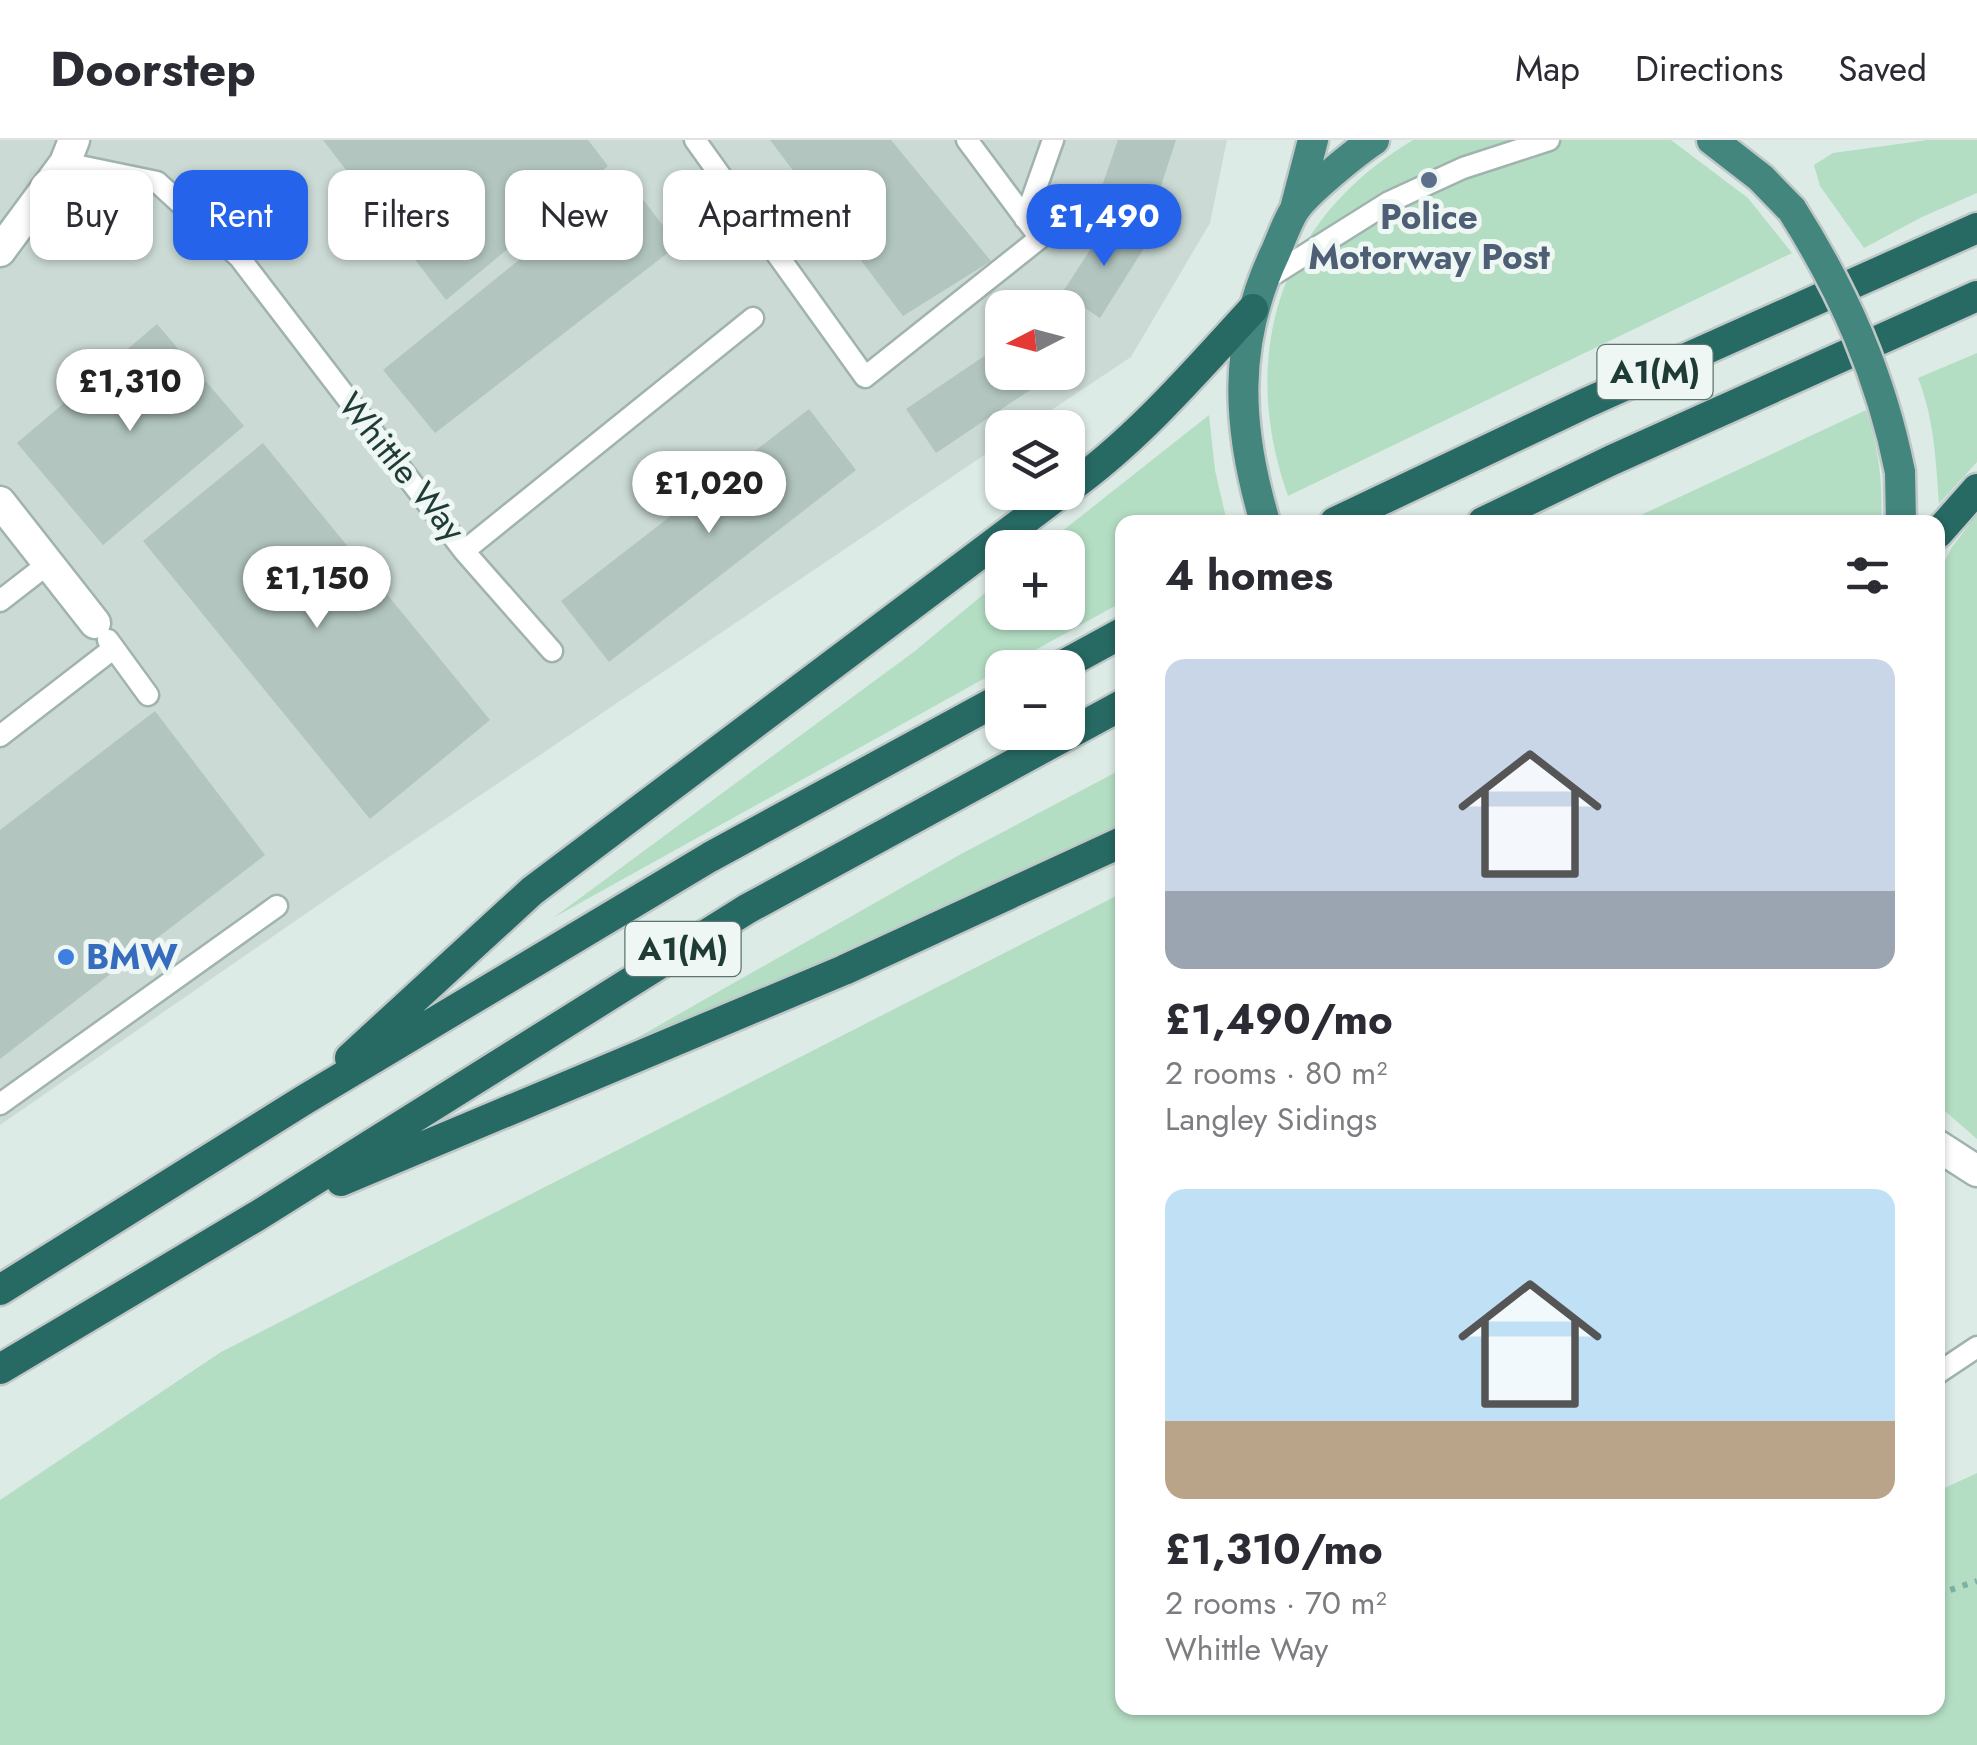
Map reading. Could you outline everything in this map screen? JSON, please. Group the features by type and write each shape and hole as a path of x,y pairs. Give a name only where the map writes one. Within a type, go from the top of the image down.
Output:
{"highway":[{"path":"1263,515 1247,450 1242,384 1256,297 1295,209 1313,140"},
{"path":"1295,209 1374,140"},
{"path":"1712,140 1761,178 1792,210 1850,310 1877,381 1900,472 1901,515"},
{"name":"A1(M)","path":"1350,515 1604,395 1977,228"},
{"name":"A1(M)","path":"1498,515 1977,296"},
{"name":"A1(M)","path":"1085,476 1158,411 1256,297"},
{"path":"1945,525 1977,488"},
{"name":"A1(M)","path":"304,1100 532,891 1038,510"},
{"path":"1085,653 1115,637"},
{"name":"A1(M)","path":"0,1290 304,1100 710,857 985,707"},
{"name":"A1(M)","path":"0,1369 258,1216 747,909 1115,709"},
{"name":"A1(M)","path":"258,1216 844,970 1115,845"}],"street":[{"name":"Whittle Way","path":"0,251 70,152"},
{"path":"0,502 94,623"},
{"path":"1945,1150 1977,1171"}],"lane":[{"path":"696,140 865,377 1040,238 984,150 967,140"},
{"path":"1026,219 1052,140"},
{"path":"1256,297 1284,265 1389,202 1463,168 1549,140"},
{"name":"Whittle Way","path":"70,152 158,182 239,257 464,551 753,318"},
{"path":"464,551 552,651"},
{"path":"0,600 49,563"},
{"path":"94,623 148,695"},
{"path":"0,736 114,648"},
{"path":"0,1104 277,906"},
{"path":"1945,1368 1977,1347"}],"path":[{"path":"1945,1592 1977,1581"}],"shaded area":[{"path":"0,140 1227,140 1210,223 1131,357 1085,388 1085,290 985,290 985,390 1082,390 1052,410 985,410 985,454 0,1125"}],"green space":[{"path":"1413,140 1671,140 1748,198 1792,253 1288,496 1273,443 1267,391 1270,341 1282,294 1302,249 1331,209 1368,172"},
{"path":"1927,140 1977,140 1977,193 1864,248 1820,186 1814,165 1833,153"},
{"path":"1977,353 1977,462 1939,504 1931,424 1918,378"},
{"path":"1866,410 1879,466 1881,515 1641,515"},
{"path":"1209,415 1225,515 1115,515 1115,606 1085,623 1085,530 1064,530"},
{"path":"1977,514 1977,1139 1945,1111 1945,560"},
{"path":"985,593 985,630 1072,630 1036,650 985,650 985,678 553,918 915,651"},
{"path":"1115,773 1115,827 575,1073 961,854"},
{"path":"1115,897 1115,1715 1945,1715 1945,1488 1977,1473 1977,1745 0,1745 0,1500 221,1352"}],"building":[{"path":"323,140 588,140 608,166 603,170 505,170 505,251 446,300 415,260 485,260 485,170 346,170"},
{"path":"770,140 891,140 991,261 903,316 861,260 886,260 886,170 793,170"},
{"path":"1118,140 1176,140 1154,207 1101,189"},
{"path":"643,200 663,226 663,257 435,433 383,370 519,260 643,260"},
{"path":"1109,221 1146,245 1100,318 1085,308 1085,290 1064,290"},
{"path":"157,324 244,426 103,545 17,443"},
{"path":"985,356 985,390 1030,390 1000,410 985,410 985,420 936,453 906,409"},
{"path":"809,409 856,470 609,662 561,601"},
{"path":"263,443 490,720 370,819 143,541"},
{"name":"BMW","path":"155,711 265,855 0,1059 0,830"}],"place":[{"name":"Police Motorway Post","path":"1429,180"},
{"name":"BMW","path":"66,957"}]}
